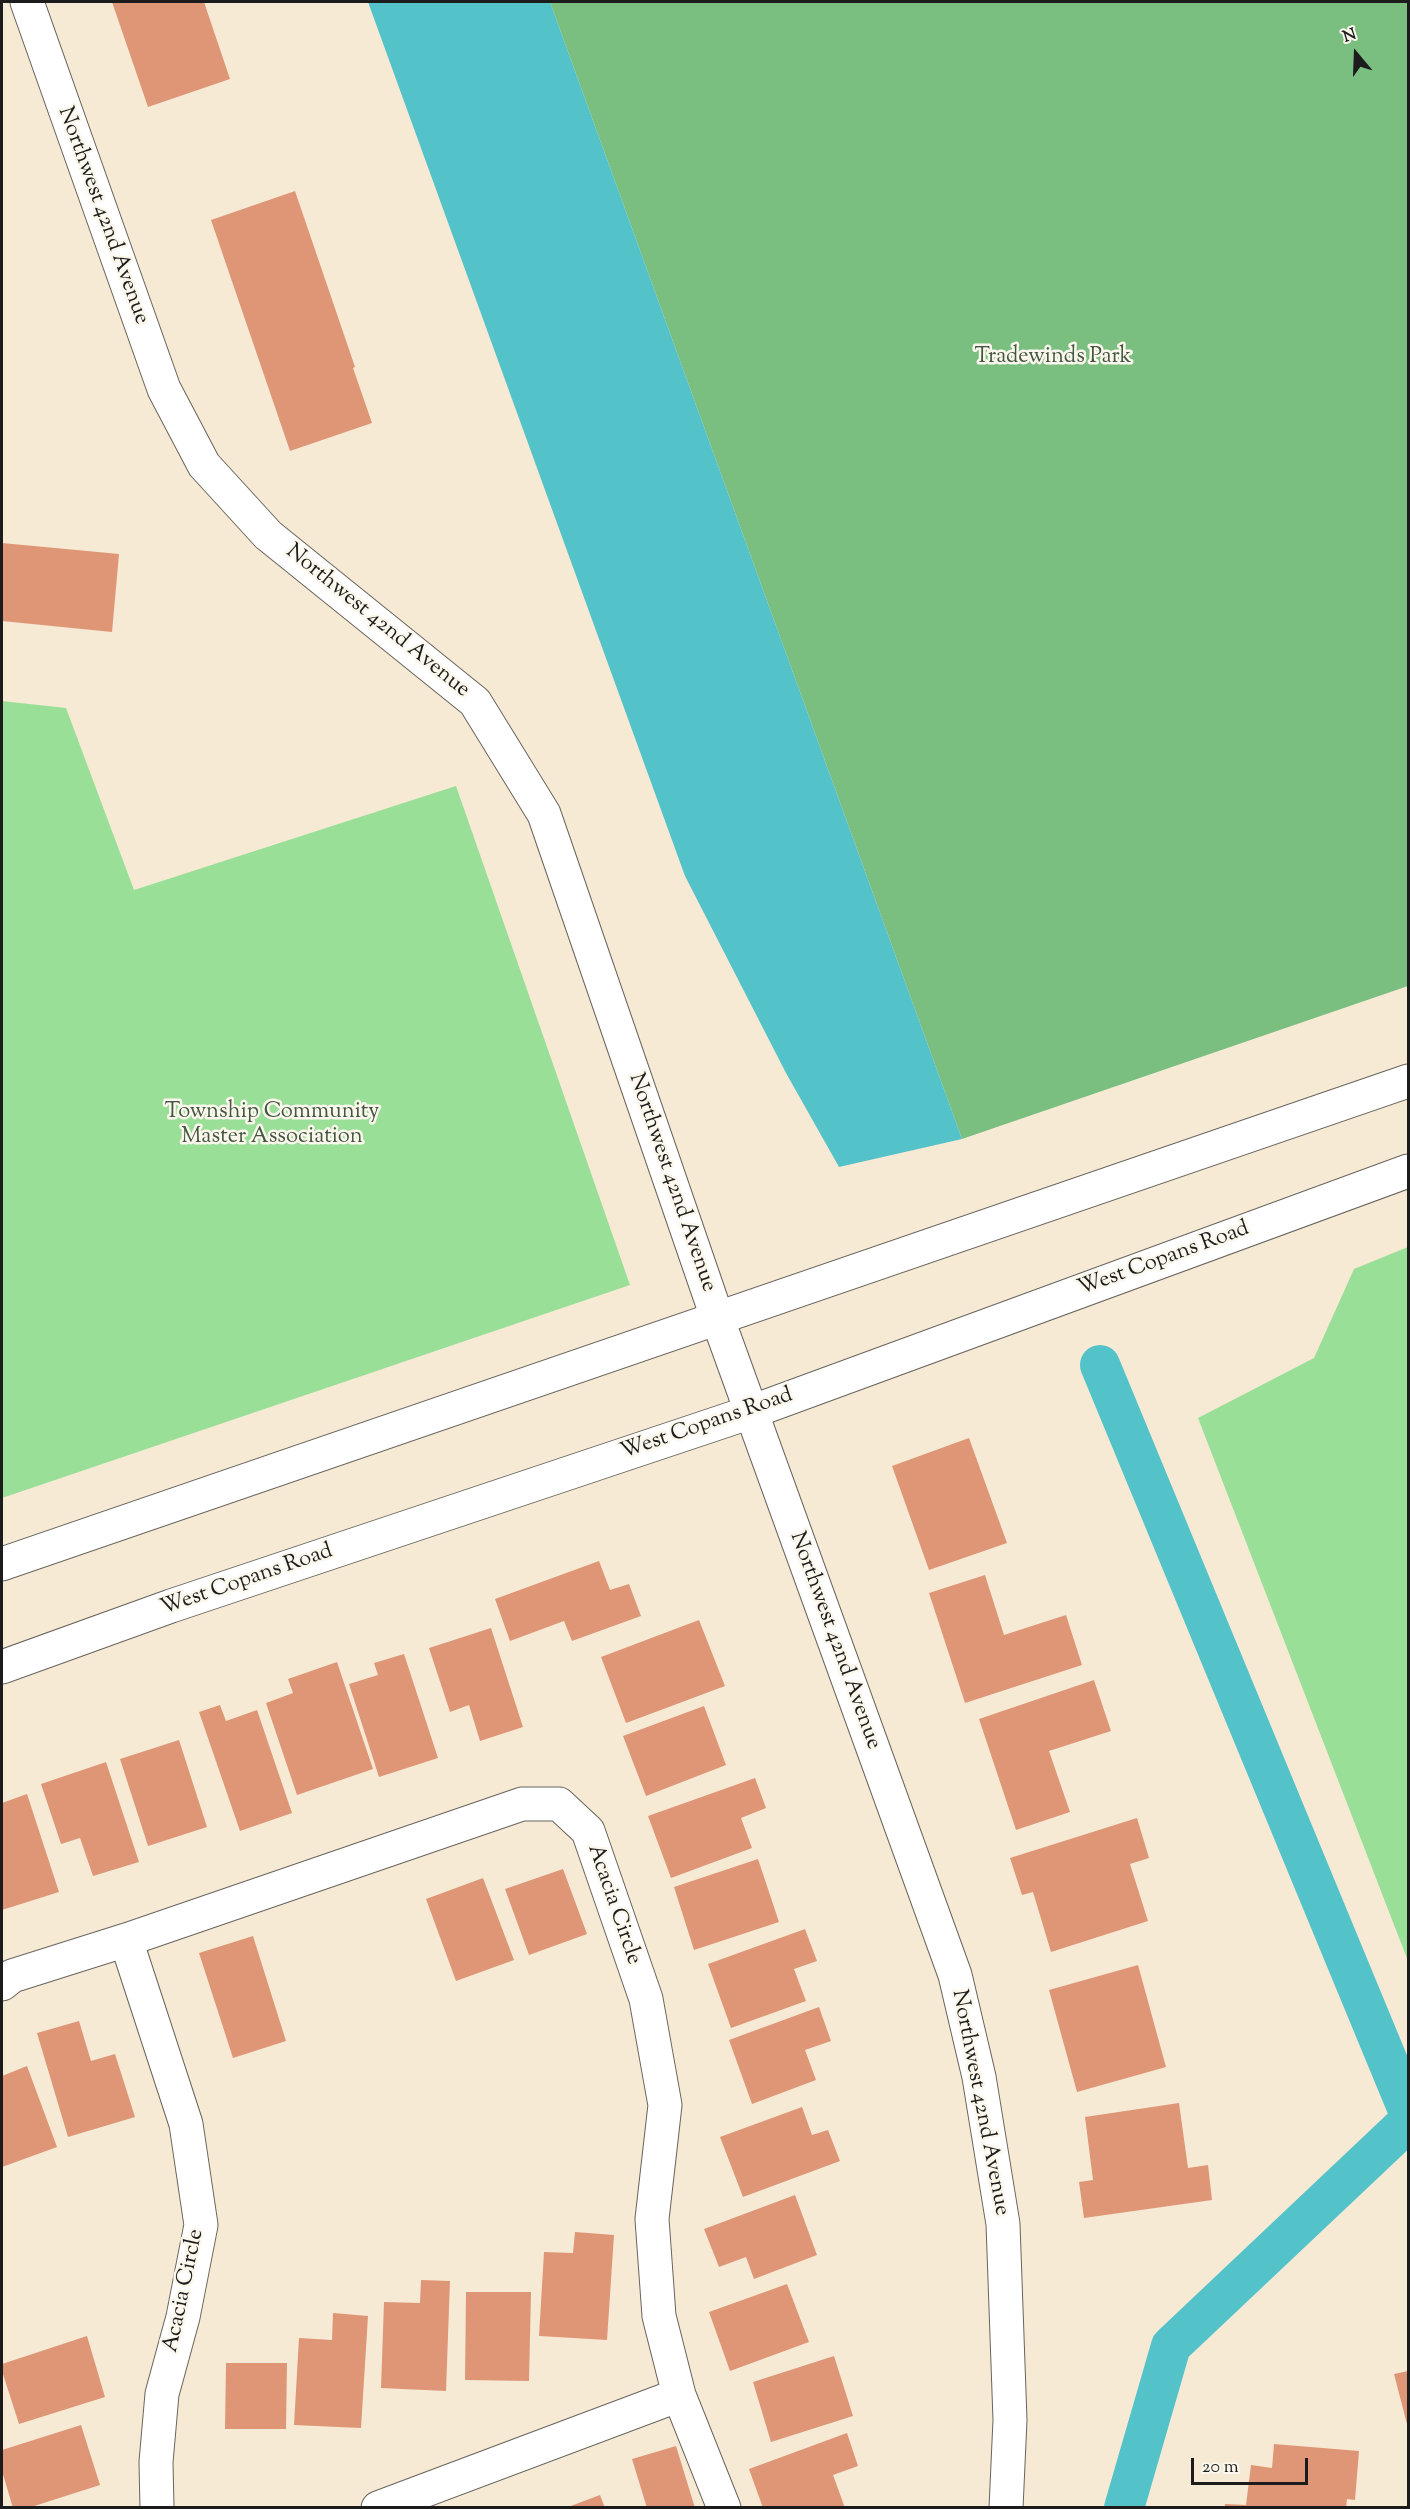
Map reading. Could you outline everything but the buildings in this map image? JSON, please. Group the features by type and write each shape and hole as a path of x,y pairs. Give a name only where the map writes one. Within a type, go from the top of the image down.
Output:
{"street":[{"name":"Northwest 42nd Avenue","path":"27,2 164,389 204,465 268,535 475,702 544,814 717,1317 955,1976 979,2077 1003,2224 1010,2420 1006,2508"},
{"path":"2,1564 1408,1081"},
{"name":"West Copans Road","path":"2,1667 171,1606 751,1412 1408,1171"},
{"name":"Acacia Circle","path":"2,1984 12,1976 126,1940 522,1804 559,1804 588,1831 646,1999 666,2105 652,2219 659,2316 679,2395 724,2508"},
{"name":"Acacia Circle","path":"126,1940 186,2124 201,2225 183,2318 162,2394 156,2462 157,2508"},
{"path":"378,2508 679,2395"}],"green space":[{"name":"Tradewinds Park","path":"550,2 1408,2 1408,986 962,1139"},
{"name":"Township Community Master Association","path":"2,701 66,708 134,890 456,786 630,1285 2,1498"},
{"path":"1408,1247 1408,1961 1198,1418 1314,1358 1354,1269"}],"water":[{"path":"368,2 550,2 962,1139 839,1167 786,1073 685,876"}],"waterway":[{"path":"1100,1365 1408,2110"},
{"path":"1124,2508 1171,2346 1408,2122"}]}
